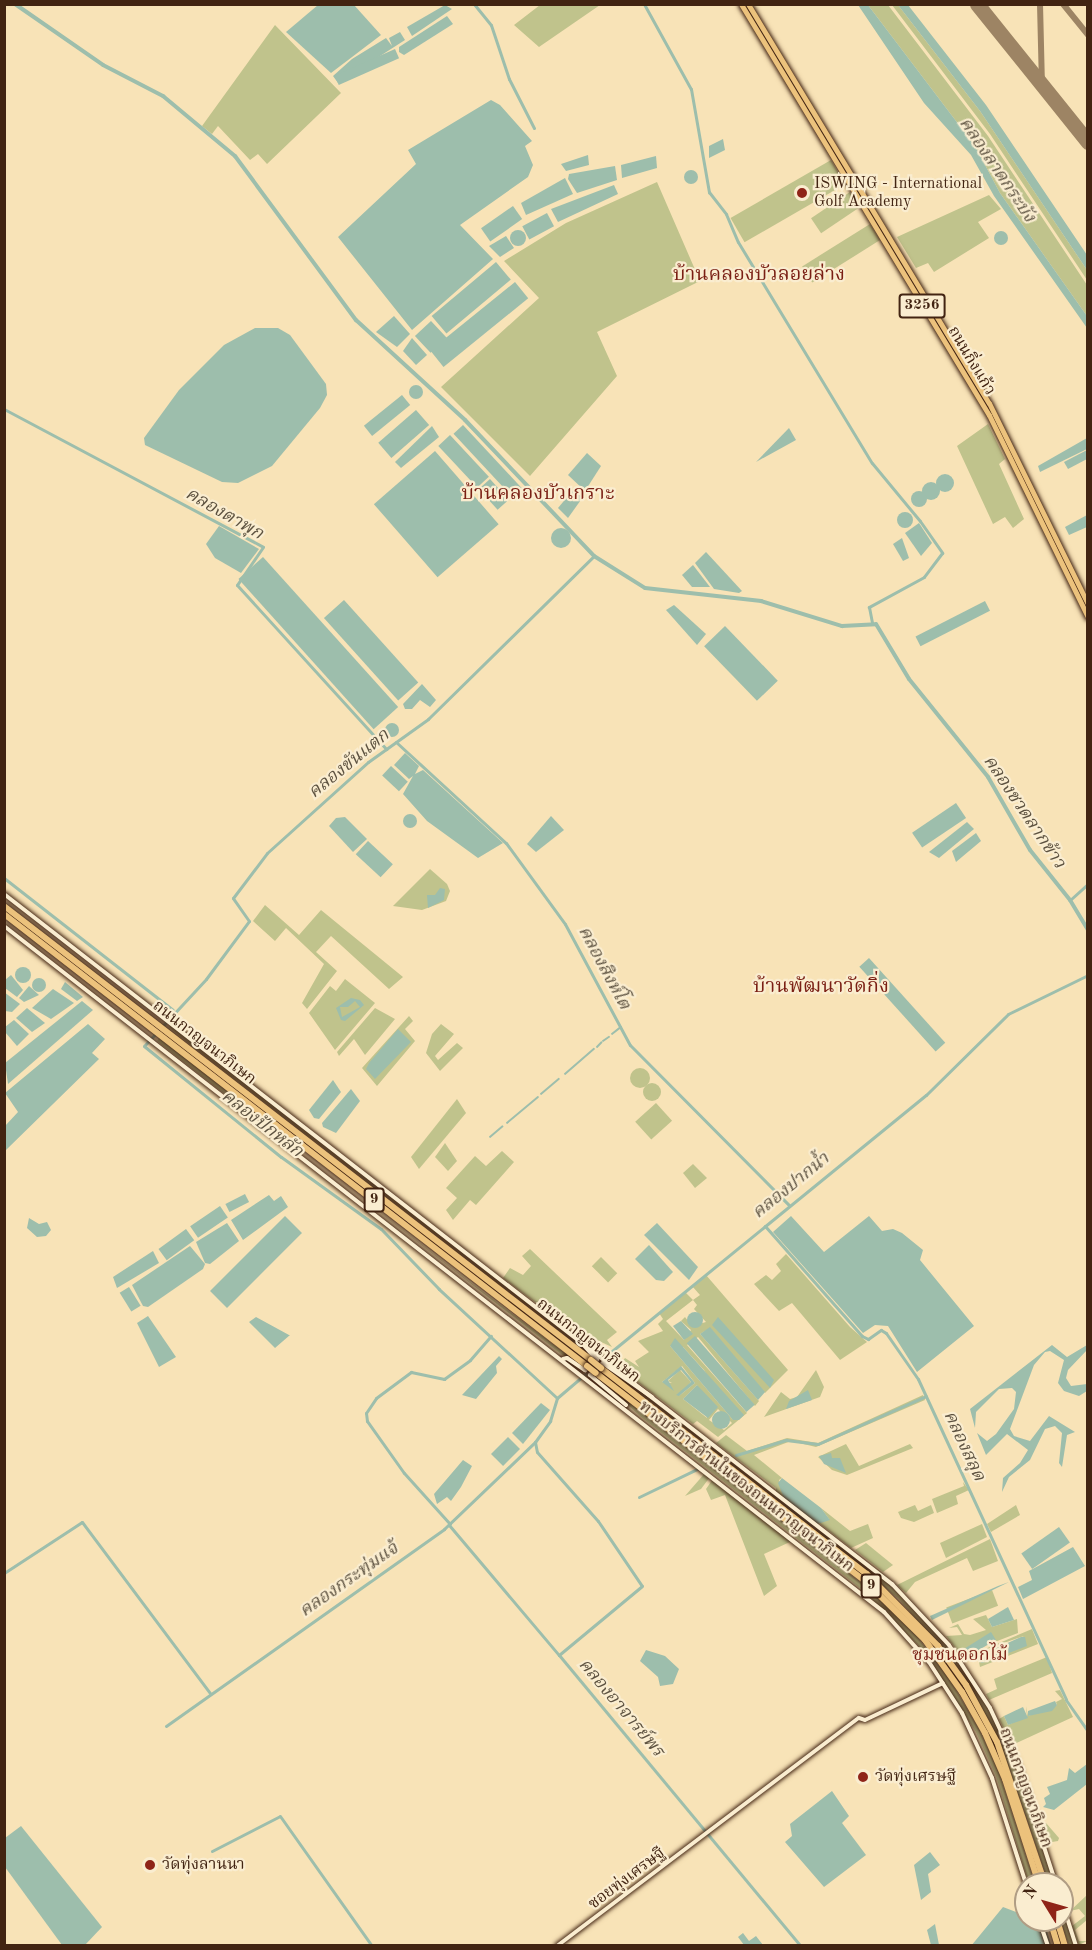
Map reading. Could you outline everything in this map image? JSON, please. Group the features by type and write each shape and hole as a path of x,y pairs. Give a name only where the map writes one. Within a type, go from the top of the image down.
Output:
{"highway":[{"name":"ถนนกาญจนาภิเษก","path":"4,906 155,1026"},
{"name":"ถนนกาญจนาภิเษก","path":"4,914 164,1032 865,1581 925,1640 962,1692 985,1733 1005,1779 1035,1872"},
{"name":"ถนนกาญจนาภิเษก","path":"164,1032 375,1201 589,1363"},
{"path":"375,1201 395,1222"},
{"name":"ถนนกาญจนาภิเษก","path":"599,1371 782,1509 902,1606 966,1685 1009,1772 1041,1872"}],"main road":[{"name":"ถนนกิ่งแก้ว","path":"741,4 757,26 989,403 1088,604"},
{"name":"ถนนกิ่งแก้ว","path":"748,4 757,26 989,415 1088,616"},
{"path":"4,894 639,1387"},
{"name":"ทางบริการด้านในของถนนกาญจนาภิเษก","path":"4,926 867,1597 909,1639 943,1683 992,1778 1022,1872"},
{"path":"563,1359 567,1358 585,1370 597,1360 577,1338"},
{"path":"637,1416 590,1374 604,1363 663,1404 823,1528 914,1605 973,1680 1015,1761 1052,1872"},
{"name":"ซอยทุ่งเศรษฐี","path":"557,1946 710,1833 859,1718 866,1720 943,1683"}],"green space":[{"path":"540,5 600,5 539,47 514,25"},
{"path":"868,5 888,5 988,136 1087,285 1087,316 1000,193 975,146"},
{"path":"892,5 898,5 980,111 1087,270 1087,280 990,134"},
{"path":"275,25 341,93 267,164 258,154 250,160 218,126 212,134 202,126"},
{"name":"ISWING - International Golf Academy","path":"831,160 845,184 745,242 731,218"},
{"path":"657,182 700,281 597,332 617,376 530,476 441,387 539,298 504,261 566,223"},
{"path":"850,192 860,207 821,233 811,218"},
{"path":"989,195 1001,209 978,222 989,238 934,272 928,263 916,268 897,237"},
{"path":"870,224 880,240 812,283 802,266"},
{"path":"988,424 1005,459 999,464 1024,519 1013,528 1005,517 993,524 957,446"},
{"path":"430,869 447,884 450,891 446,901 422,910 393,906"},
{"path":"265,905 299,935 321,910 403,977 389,989 331,936 316,952 337,971 307,1009 302,1003 324,964 286,928 275,941 253,921"},
{"path":"345,979 375,1003 335,1050 309,1013 330,986 336,991"},
{"path":"375,1008 395,1019 365,1055 354,1039 339,1056 337,1052"},
{"path":"409,1016 413,1021 405,1029 415,1041 377,1086 362,1068"},
{"path":"441,1024 454,1034 435,1056 438,1060 457,1043 463,1048 440,1071 426,1053 432,1034"},
{"path":"171,1025 571,1334 596,1359 193,1047 169,1027"},
{"path":"159,1038 262,1117 290,1145 157,1041"},
{"path":"640,1068 647,1071 650,1078 647,1085 640,1088 633,1085 630,1078 633,1071"},
{"path":"652,1083 658,1086 661,1092 658,1098 652,1101 646,1098 643,1092 646,1086"},
{"path":"457,1099 466,1113 419,1169 411,1157"},
{"path":"656,1103 672,1121 651,1140 635,1122"},
{"path":"445,1143 457,1161 448,1171 435,1157"},
{"path":"502,1151 514,1162 476,1205 470,1200 453,1220 446,1210 457,1198 446,1188 475,1156 486,1166"},
{"path":"693,1164 707,1178 695,1188 683,1173"},
{"path":"323,1168 466,1279 585,1368 561,1354"},
{"path":"530,1249 617,1332 607,1340 612,1347 586,1335 552,1309 547,1311 503,1278 510,1268 523,1275 531,1266 522,1256"},
{"path":"786,1254 850,1327 867,1342 840,1360 792,1303 779,1311 754,1284 766,1275 772,1280 781,1271 776,1264"},
{"path":"601,1257 617,1273 608,1282 592,1266"},
{"path":"706,1275 788,1370 765,1393 710,1328 700,1334 759,1401 755,1406 698,1337 687,1345 747,1413 718,1437 697,1421 693,1424 618,1367 625,1358 639,1367 635,1361 649,1352 638,1341 663,1331 658,1324 663,1319 659,1313 685,1292 693,1300 700,1295 692,1286","holes":["693,1300 697,1305 694,1309 706,1322 692,1326 685,1317 681,1321 691,1330 684,1340 666,1321","670,1346 683,1347 704,1370 733,1420","682,1366 695,1383 679,1396 691,1382 680,1370 668,1381 672,1383 662,1382","697,1385 707,1418 683,1399","718,1409 732,1423 724,1430 709,1420"]},
{"path":"816,1370 824,1387 820,1397 764,1417 781,1392 790,1399 797,1397"},
{"path":"614,1372 776,1494 776,1488 716,1443 726,1435 747,1451 787,1438 818,1443 923,1395 925,1400 816,1447 791,1441 754,1455 782,1478 779,1480 787,1508"},
{"path":"603,1382 865,1586 916,1635 950,1680 980,1731 999,1773 1031,1872 1025,1872 996,1776 976,1732 921,1648 864,1591 640,1416"},
{"path":"846,1444 859,1466 910,1444 913,1448 847,1475 832,1470 818,1457"},
{"path":"705,1473 710,1477 701,1489 685,1496"},
{"path":"713,1479 792,1541 764,1554 777,1586 764,1596 725,1495 711,1500 706,1489"},
{"path":"963,1482 969,1490 956,1496 958,1504 937,1513 932,1499 964,1486"},
{"path":"915,1505 918,1511 931,1505 934,1513 914,1522 901,1518 898,1512"},
{"path":"1016,1505 1020,1515 991,1532 987,1524"},
{"path":"821,1508 850,1531 868,1524 873,1538 851,1548 819,1523 829,1519"},
{"path":"982,1524 987,1537 946,1558 940,1543"},
{"path":"813,1529 823,1530 884,1579 948,1646 980,1694 1009,1751 1050,1872 1045,1872 1000,1742 962,1674 899,1599"},
{"path":"990,1539 998,1561 973,1571 967,1558 915,1582 906,1593 897,1585"},
{"path":"866,1543 893,1565 883,1572 855,1550"},
{"path":"992,1590 998,1606 952,1623 946,1608"},
{"path":"986,1615 992,1627 1017,1619 1018,1633 961,1655 946,1636 962,1635 957,1627 949,1628 958,1624 964,1634 970,1635 986,1630 973,1619"},
{"path":"1032,1629 1038,1644 980,1667 979,1662 1024,1636 978,1652"},
{"path":"1047,1657 1052,1673 989,1700 986,1694 997,1689 994,1679"},
{"path":"1060,1690 1073,1717 1012,1745 999,1719 1004,1716 1008,1725 1027,1716 1026,1706 1028,1716 1057,1705 1056,1702 1062,1699 1055,1691"},
{"path":"1046,1823 1059,1838 1058,1841 1046,1843 1041,1827"},
{"path":"1087,1895 1087,1920 1075,1930 1079,1941 1087,1941 1079,1945 1074,1931 1074,1924 1085,1916 1079,1909 1074,1910 1074,1907"},
{"path":"1064,1932 1070,1932 1074,1945 1069,1945"}],"shaded area":[{"path":"318,5 354,5 381,35 331,73 286,32"},
{"path":"445,5 452,9 412,36 407,27"},
{"path":"858,5 868,5 975,146 1000,193 1087,316 1087,328 994,196 971,155 924,103"},
{"path":"898,5 908,5 986,105 1087,255 1087,270 980,111"},
{"path":"447,16 453,24 404,55 399,52 399,47"},
{"path":"400,32 405,40 338,83 333,76 352,59 386,38 392,46 389,38"},
{"path":"395,49 399,58 339,85 335,76"},
{"path":"491,100 500,105 532,141 525,146 533,165 528,177 460,225 493,259 412,330 338,237 416,164 408,150"},
{"path":"723,139 725,150 709,158 709,146"},
{"path":"588,155 589,165 566,171 561,164"},
{"path":"656,156 657,168 622,178 621,165"},
{"path":"615,166 617,180 577,193 568,179 569,174"},
{"path":"688,170 694,170 698,177 694,184 688,184 684,180 684,174"},
{"path":"565,178 573,194 526,215 521,203"},
{"path":"614,185 618,194 558,222 551,209"},
{"path":"513,206 522,219 490,241 481,228"},
{"path":"547,213 554,226 529,239 522,226"},
{"path":"518,230 526,238 518,246 510,238"},
{"path":"1001,231 1006,233 1008,238 1006,243 1001,245 996,243 994,238 996,233"},
{"path":"506,236 514,248 500,257 489,246"},
{"path":"496,262 511,280 446,334 432,316"},
{"path":"515,282 528,298 444,367 430,351"},
{"path":"394,316 410,334 397,347 376,332"},
{"path":"431,321 447,338 431,353 415,336"},
{"path":"255,328 278,328 290,335 326,384 327,395 320,408 272,466 238,483 222,482 145,445 144,438 179,390 224,345"},
{"path":"412,338 427,355 416,365 403,351"},
{"path":"413,385 419,385 423,392 419,399 413,399 409,395 409,389"},
{"path":"402,395 410,405 372,436 364,426"},
{"path":"416,410 429,425 391,458 378,443"},
{"path":"463,425 522,488 512,497 453,434"},
{"path":"432,426 439,437 401,468 395,462"},
{"path":"789,428 796,440 756,462"},
{"path":"450,435 489,477 477,488 438,446"},
{"path":"1087,438 1087,449 1040,472 1038,466"},
{"path":"1087,450 1087,459 1068,469 1064,462"},
{"path":"435,451 499,524 438,577 374,504"},
{"path":"587,453 601,466 585,491 568,475"},
{"path":"941,474 949,474 954,479 952,490 941,492 936,487 936,479"},
{"path":"490,479 509,500 498,510 479,489"},
{"path":"927,482 935,482 940,487 938,498 927,500 922,495 922,487"},
{"path":"574,489 583,497 568,518 558,508"},
{"path":"919,491 925,493 927,499 925,505 919,507 913,505 911,499 913,493"},
{"path":"902,512 908,512 913,520 911,526 902,528 897,523 897,517"},
{"path":"1087,515 1087,527 1069,535 1065,527"},
{"path":"919,523 932,543 921,556 905,533"},
{"path":"219,526 259,549 241,573 215,558 206,544"},
{"path":"561,528 568,531 571,538 568,545 561,548 554,545 551,538 554,531"},
{"path":"902,538 909,558 903,561 893,544"},
{"path":"706,552 742,591 739,593 714,589 695,563"},
{"path":"263,557 398,707 374,729 238,579"},
{"path":"693,565 710,587 692,587 682,575"},
{"path":"344,600 418,682 398,701 324,618"},
{"path":"985,601 990,611 920,646 916,636"},
{"path":"674,605 706,634 697,645 666,610"},
{"path":"725,626 778,681 757,701 704,646"},
{"path":"422,684 436,700 430,707 420,700 412,709 405,709 403,704"},
{"path":"389,723 395,723 399,730 395,737 389,737 385,733 385,727"},
{"path":"405,753 419,766 415,774 423,770 503,843 478,858 427,821 403,794 413,776 409,779 394,765"},
{"path":"391,766 408,782 399,791 382,776"},
{"path":"956,803 966,818 922,848 912,833"},
{"path":"407,814 413,814 417,821 413,828 407,828 403,824 403,818"},
{"path":"551,816 564,830 536,852 527,844"},
{"path":"345,817 367,839 353,852 329,826 336,818"},
{"path":"967,822 974,829 939,858 929,852"},
{"path":"976,833 981,841 956,862 952,851"},
{"path":"368,841 393,864 381,877 356,854"},
{"path":"440,888 445,889 444,900 428,908 427,895 435,895"},
{"path":"869,958 945,1043 936,1051 859,967"},
{"path":"23,967 29,969 31,975 29,981 23,983 17,981 15,975 17,969"},
{"path":"11,975 23,990 17,997 5,988 5,980"},
{"path":"36,978 42,978 46,985 42,992 36,992 32,988 32,982"},
{"path":"65,982 83,997 77,1001 61,989"},
{"path":"29,986 39,995 24,1002 19,998"},
{"path":"53,989 74,1003 51,1019 32,1008"},
{"path":"4,992 20,1004 12,1012 5,1011"},
{"path":"351,998 360,1000 364,1005 345,1021 341,1020 336,1008","holes":["355,1001 360,1007 342,1017 340,1007 348,1007"]},
{"path":"82,1001 93,1010 8,1084 5,1063"},
{"path":"27,1008 45,1023 32,1032 16,1018"},
{"path":"14,1020 29,1034 17,1046 5,1032 5,1027"},
{"path":"88,1024 105,1039 92,1053 99,1059 6,1150 5,1126 18,1112 5,1093"},
{"path":"398,1029 411,1042 375,1079 366,1069"},
{"path":"333,1080 341,1092 319,1119 314,1118 309,1110"},
{"path":"351,1089 360,1101 336,1133 323,1127 322,1123"},
{"path":"245,1194 249,1202 229,1212 225,1204"},
{"path":"269,1195 274,1201 281,1196 288,1207 243,1240 231,1220"},
{"path":"220,1206 228,1218 198,1238 190,1226"},
{"path":"285,1216 302,1233 227,1308 210,1291"},
{"path":"791,1216 824,1252 869,1216 882,1231 893,1229 902,1233 923,1250 920,1260 974,1326 917,1372 888,1326 875,1325 863,1333 773,1232"},
{"path":"29,1218 39,1224 47,1222 51,1230 46,1236 37,1237 27,1228"},
{"path":"227,1223 239,1241 210,1264 205,1263 196,1242"},
{"path":"657,1223 698,1267 689,1280 644,1235"},
{"path":"186,1229 194,1240 167,1260 158,1249"},
{"path":"649,1245 673,1272 664,1281 656,1280 635,1259"},
{"path":"190,1246 205,1264 203,1269 148,1307 143,1306 132,1285"},
{"path":"153,1251 159,1263 117,1288 113,1277"},
{"path":"129,1287 141,1306 131,1311 120,1293"},
{"path":"692,1312 698,1312 703,1320 701,1326 692,1328 687,1323 687,1317"},
{"path":"148,1316 176,1357 159,1367 137,1323"},
{"path":"256,1317 290,1335 275,1348 249,1322"},
{"path":"718,1317 774,1380 770,1388 712,1325"},
{"path":"681,1321 693,1334 684,1340 673,1326"},
{"path":"710,1327 765,1392 758,1400 700,1334"},
{"path":"695,1336 755,1405 746,1412 687,1343"},
{"path":"675,1338 744,1415 739,1420 733,1420 670,1346"},
{"path":"1052,1345 1067,1357 1087,1345 1087,1350 1068,1370 1066,1378 1071,1386 1087,1384 1087,1391 1079,1396 1064,1391 1058,1383 1064,1360 1050,1351 1045,1352 1034,1365 1010,1429 1014,1436 1030,1441 1049,1416 1075,1432 1067,1435 1062,1467 1059,1463 1062,1433 1055,1426 1045,1429 1030,1460 1009,1477 1002,1492 1003,1478 1020,1463 1028,1450 1007,1434 986,1455 977,1433 987,1441 996,1434 1014,1409 1016,1392 1012,1388 999,1389 976,1412 975,1428 970,1409"},
{"path":"499,1356 502,1359 496,1366 497,1373 476,1399 462,1395"},
{"path":"681,1366 695,1383 679,1396 676,1395 691,1382 681,1370 668,1380 674,1391 662,1382"},
{"path":"697,1385 718,1407 708,1418 683,1399"},
{"path":"808,1390 812,1400 786,1409 789,1401"},
{"path":"541,1403 550,1410 523,1444 512,1433"},
{"path":"717,1411 725,1411 730,1416 728,1427 717,1429 712,1424 712,1416"},
{"path":"508,1437 520,1449 503,1466 491,1454"},
{"path":"831,1453 832,1458 840,1458 846,1473 824,1464 819,1456"},
{"path":"463,1460 472,1466 461,1487 451,1501 447,1497 437,1504 434,1494"},
{"path":"782,1478 821,1508 830,1520 802,1529 786,1516 787,1506 778,1483"},
{"path":"1059,1527 1070,1543 1032,1569 1021,1553"},
{"path":"1073,1547 1085,1566 1023,1599 1018,1587 1032,1580 1029,1571"},
{"path":"1009,1582 932,1620 930,1616 998,1586"},
{"path":"1008,1607 1014,1620 992,1627 988,1619"},
{"path":"991,1632 996,1640 969,1657 964,1649"},
{"path":"1025,1637 1027,1646 982,1663 975,1658"},
{"path":"646,1650 665,1656 679,1669 673,1684 660,1686 658,1677 640,1661"},
{"path":"1055,1701 1057,1705 1052,1711 1028,1716 1028,1711"},
{"path":"1023,1707 1028,1718 1008,1725 1004,1716"},
{"path":"1087,1764 1087,1784 1054,1810 1043,1807 1046,1804 1044,1798 1050,1794 1047,1787 1067,1780 1069,1768 1075,1773"},
{"path":"832,1791 849,1816 842,1823 866,1855 824,1887 785,1842 792,1836 790,1824"},
{"path":"21,1826 102,1927 85,1945 62,1945 5,1867 5,1838"},
{"path":"930,1852 940,1865 928,1874 931,1892 921,1900 914,1865"},
{"path":"1003,1907 1014,1911 1014,1932 1047,1932 1051,1945 971,1946"},
{"path":"935,1924 939,1945 931,1945 927,1930"},
{"path":"743,1933 749,1941 756,1936 763,1945 744,1945 738,1937"}],"waterway":[{"name":"คลองชวดลากข้าว","path":"15,4 103,65 163,96 235,156 356,320 465,420 594,556 645,588 761,601 842,626 876,624 909,679 988,777 1030,850 1070,900 1088,930"},
{"path":"474,4 491,25 509,79 534,128"},
{"path":"644,4 691,89 709,192 726,214 738,242 872,463 920,521 942,553 924,577 869,607 872,623"},
{"name":"คลองตาพุก","path":"4,409 263,547 237,585 386,749"},
{"name":"คลองขันแตก","path":"557,1398 439,1289 381,1229 281,1157 144,1046 206,979 249,921 233,898 267,853 368,762 428,719 594,556"},
{"name":"คลองสิงห์โต","path":"396,742 506,843 565,924 630,1045 789,1205"},
{"name":"คลองปักหลัก","path":"4,878 173,1010"},
{"path":"1070,900 1088,884"},
{"name":"คลองปากน้ำ","path":"596,1364 926,1095 1008,1014 1088,975"},
{"path":"612,1034 621,1027"},
{"path":"603,1041 609,1037"},
{"path":"597,1047 601,1043"},
{"path":"565,1074 594,1049"},
{"path":"541,1094 559,1079"},
{"path":"507,1123 538,1097"},
{"path":"490,1137 502,1127"},
{"name":"คลองสลุด","path":"765,1226 862,1336 868,1339 881,1330 886,1333 918,1379 1066,1700 1088,1731"},
{"path":"450,1524 404,1473 367,1421 366,1413 376,1398 411,1372 444,1379 470,1360 491,1336"},
{"name":"คลองกระทุ่มแจ้","path":"166,1726 444,1529 535,1442 550,1421 557,1398 591,1369"},
{"path":"736,1455 786,1440 818,1444 926,1396"},
{"name":"คลองอาจารย์พร","path":"535,1442 537,1452 598,1521 642,1586 559,1655 801,1946"},
{"path":"639,1497 699,1468"},
{"path":"4,1573 82,1522 210,1693"},
{"path":"449,1525 559,1655"},
{"path":"212,1851 280,1816 372,1946"}],"taxiway":[{"path":"1040,4 1042,85"},
{"path":"1063,4 1088,35"}],"runway":[{"path":"977,4 1088,142"}],"place":[{"name":"ISWING - International Golf Academy","path":"802,193"},
{"name":"วัดทุ่งเศรษฐี","path":"863,1777"},
{"name":"วัดทุ่งลานนา","path":"150,1865"}],"district":[{"name":"บ้านคลองบัวลอยล่าง","path":"759,275"},
{"name":"บ้านคลองบัวเกราะ","path":"538,494"},
{"name":"บ้านพัฒนาวัดกิ่ง","path":"821,987"},
{"name":"ชุมชนดอกไม้","path":"960,1655"}],"water label":[{"name":"คลองลาดกระบัง","path":"997,170"}]}
